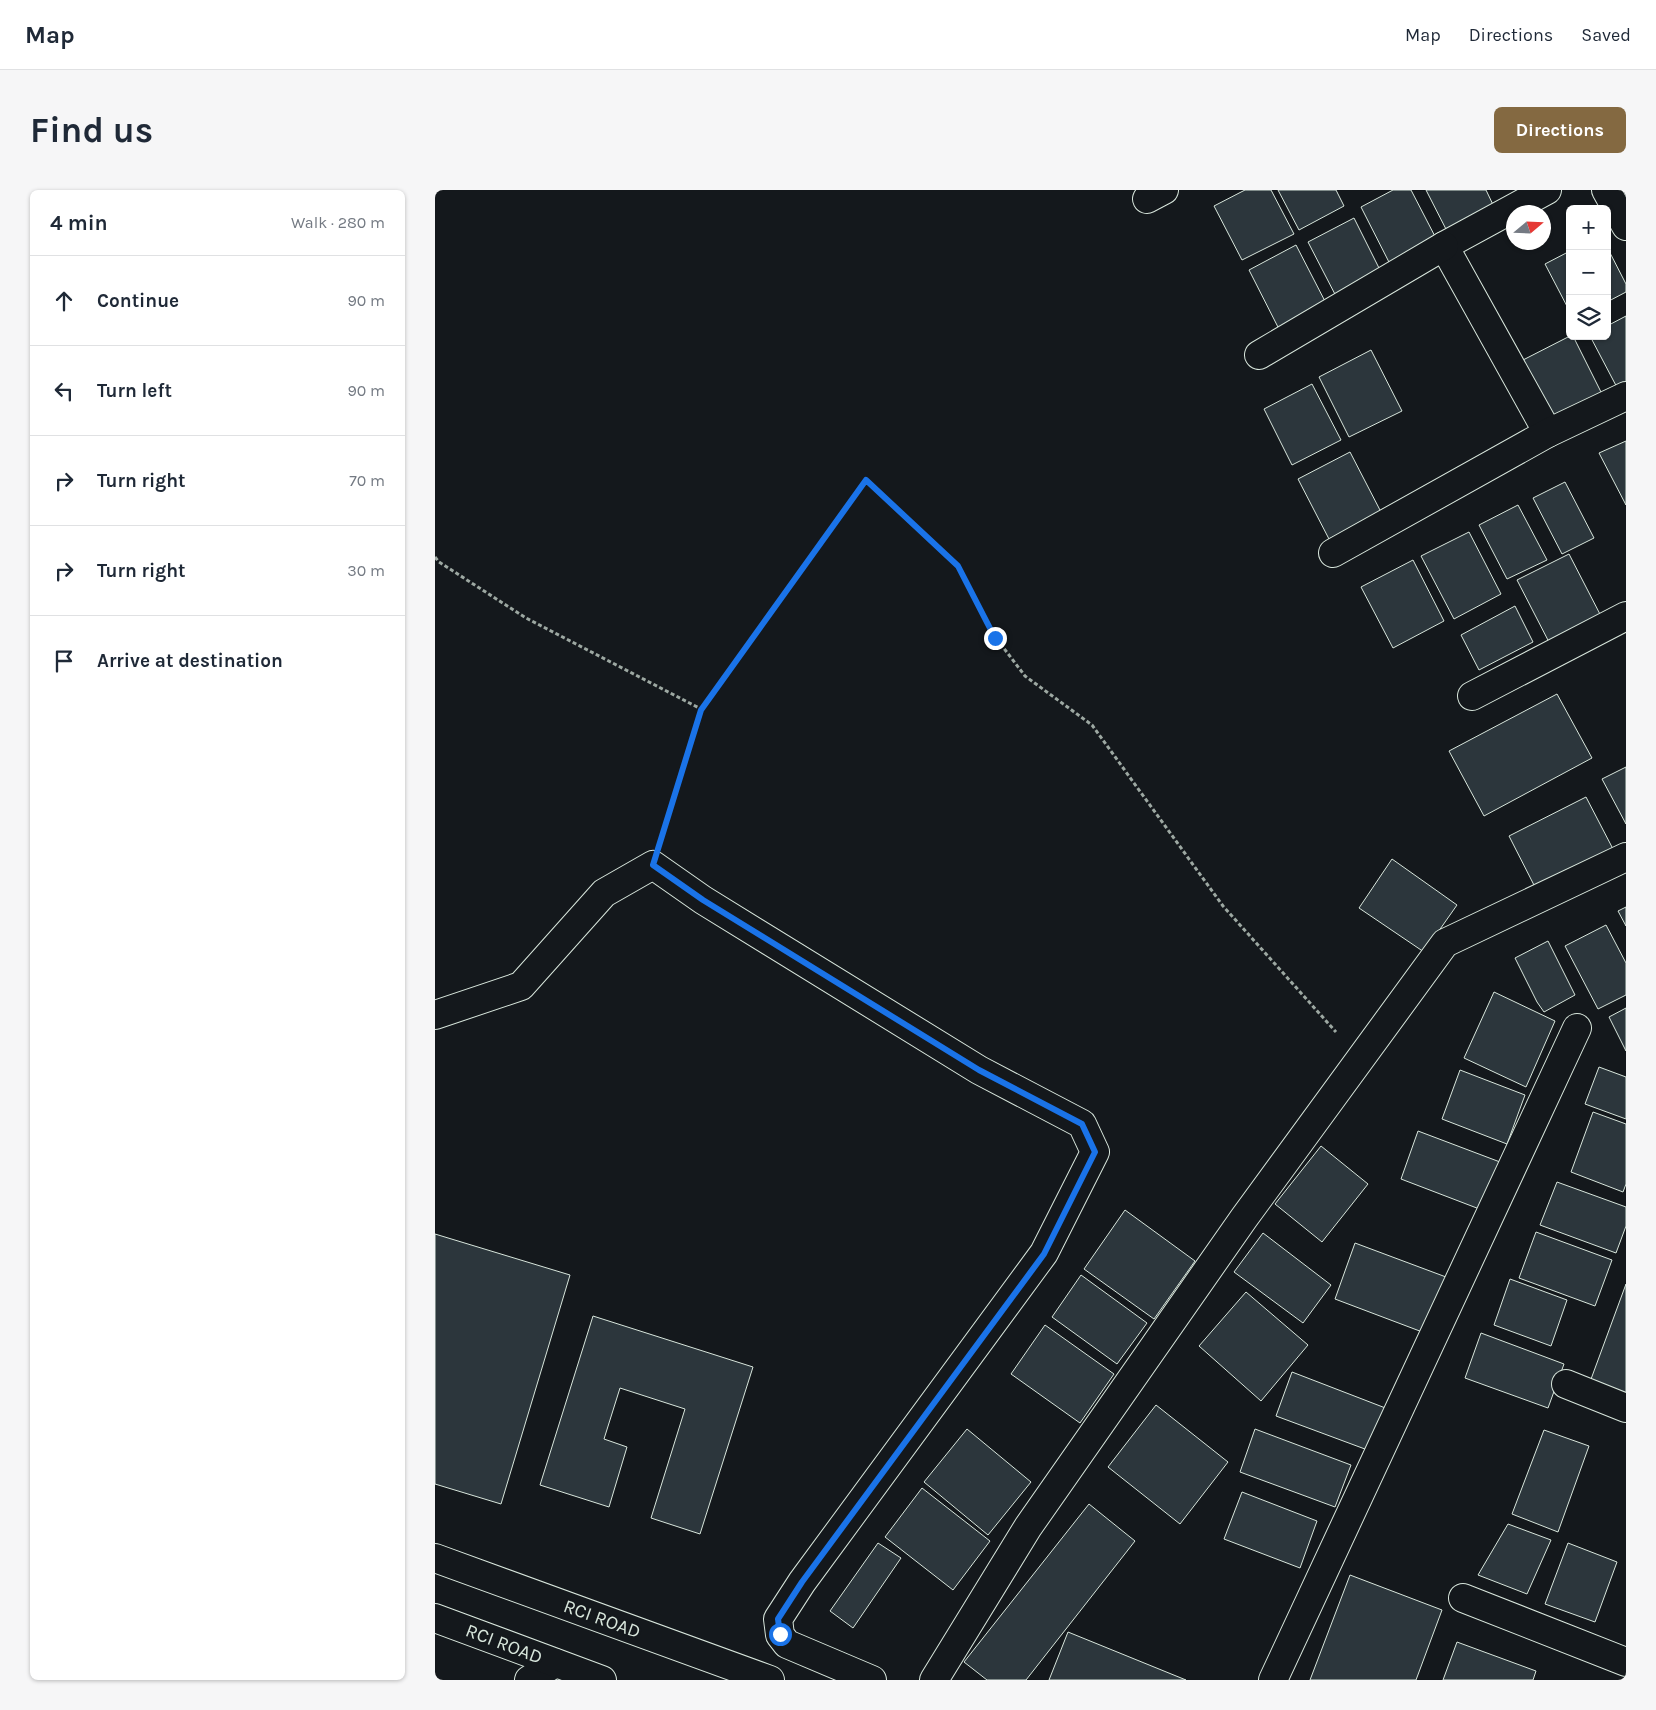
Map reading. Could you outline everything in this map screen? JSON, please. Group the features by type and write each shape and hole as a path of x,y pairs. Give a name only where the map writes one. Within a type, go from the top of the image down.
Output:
{"street":[{"path":"1259,354 1444,246 1547,190"},
{"path":"1606,190 1626,226"},
{"path":"1444,246 1548,433"},
{"path":"1333,553 1548,433 1626,396"},
{"path":"1472,696 1626,616"},
{"path":"934,1680 1028,1527 1244,1218 1445,943 1626,857"},
{"path":"435,1015 521,986 604,893 653,865 703,900 979,1070 1082,1124 1095,1152 1044,1254 802,1582 778,1619 780,1634 787,1644 872,1680"},
{"path":"1273,1680 1577,1028"},
{"path":"1566,1384 1626,1408"},
{"name":"RCI ROAD","path":"435,1558 770,1680"},
{"path":"1463,1598 1626,1662"},
{"name":"RCI ROAD","path":"435,1618 602,1680"},
{"path":"529,1680 555,1663"}],"path":[{"path":"653,865 701,710 866,480 958,566 995,638 1025,676 1092,725 1223,906 1360,1059"},
{"path":"435,557 439,562 526,618 701,710"}],"building":[{"path":"1245,190 1271,190 1294,234 1242,260 1214,206"},
{"path":"1278,190 1336,190 1344,206 1299,230"},
{"path":"1393,190 1411,190 1440,246 1393,270 1361,207"},
{"path":"1426,190 1486,190 1497,213 1450,237"},
{"path":"1354,218 1384,278 1339,302 1308,242"},
{"path":"1296,245 1329,309 1281,333 1249,270"},
{"path":"1566,253 1566,304 1545,264"},
{"path":"1611,255 1626,284 1626,292 1611,300"},
{"path":"1626,316 1626,395 1622,397 1592,340 1611,340 1611,324"},
{"path":"1566,338 1566,340 1575,340 1606,402 1557,427 1523,360"},
{"path":"1371,350 1402,411 1349,437 1319,377"},
{"path":"1312,384 1341,440 1292,465 1264,409"},
{"path":"1626,441 1626,505 1599,453"},
{"path":"1350,452 1381,512 1329,539 1298,479"},
{"path":"1565,482 1594,538 1562,554 1533,498"},
{"path":"1518,505 1547,560 1507,579 1479,525"},
{"path":"1469,532 1501,594 1454,619 1421,556"},
{"path":"1569,554 1603,620 1551,646 1517,580"},
{"path":"1413,560 1444,621 1393,648 1361,587"},
{"path":"1515,606 1533,642 1479,670 1461,635"},
{"path":"1557,694 1592,758 1484,816 1449,751"},
{"path":"1626,767 1626,824 1602,779"},
{"path":"1586,797 1613,849 1536,889 1509,836"},
{"path":"1392,859 1457,905 1424,952 1359,908"},
{"path":"1626,907 1626,926 1618,911"},
{"path":"1606,925 1626,963 1626,995 1598,1009 1565,946"},
{"path":"1548,941 1575,995 1544,1012 1515,958"},
{"path":"1494,992 1555,1021 1526,1087 1464,1058"},
{"path":"1626,1008 1626,1051 1609,1017"},
{"path":"1599,1067 1626,1077 1626,1119 1585,1104"},
{"path":"1460,1070 1525,1095 1507,1144 1442,1119"},
{"path":"1593,1112 1626,1124 1626,1184 1623,1192 1571,1172"},
{"path":"1418,1131 1500,1162 1482,1210 1401,1179"},
{"path":"1321,1146 1368,1184 1322,1242 1275,1204"},
{"path":"1557,1182 1626,1207 1626,1226 1616,1253 1540,1225"},
{"path":"1125,1210 1195,1261 1154,1319 1084,1269"},
{"path":"1536,1232 1612,1260 1595,1306 1519,1278"},
{"path":"1263,1233 1331,1285 1303,1323 1234,1272"},
{"path":"435,1234 570,1275 501,1504 435,1484"},
{"path":"1355,1243 1446,1277 1425,1333 1335,1299"},
{"path":"1081,1275 1147,1323 1117,1364 1052,1317"},
{"path":"1510,1279 1567,1300 1551,1346 1494,1325"},
{"path":"1626,1284 1626,1404 1587,1390"},
{"path":"1246,1292 1308,1345 1261,1401 1199,1346"},
{"path":"593,1316 753,1367 700,1534 651,1518 685,1409 620,1388 604,1439 627,1447 609,1507 540,1485"},
{"path":"1045,1325 1114,1374 1080,1423 1011,1374"},
{"path":"1481,1333 1564,1364 1548,1408 1465,1378"},
{"path":"1292,1372 1388,1409 1373,1452 1276,1416"},
{"path":"1156,1405 1228,1462 1180,1524 1108,1467"},
{"path":"967,1429 1031,1482 988,1535 924,1482"},
{"path":"1255,1429 1351,1465 1335,1507 1240,1472"},
{"path":"1544,1430 1589,1446 1558,1532 1512,1514"},
{"path":"922,1488 990,1541 953,1590 885,1537"},
{"path":"1242,1492 1317,1521 1300,1568 1224,1539"},
{"path":"1089,1504 1135,1541 1026,1680 987,1680 964,1662"},
{"path":"1508,1524 1551,1540 1527,1594 1478,1575"},
{"path":"878,1543 901,1558 853,1628 830,1611"},
{"path":"1568,1543 1617,1562 1595,1622 1545,1604"},
{"path":"1350,1575 1442,1610 1416,1680 1310,1680"},
{"path":"1068,1632 1186,1680 1049,1680"},
{"path":"1457,1642 1536,1671 1533,1680 1443,1680"}],"route":[{"path":"780,1634 778,1619 802,1582 1044,1254 1095,1152 1082,1124 979,1070 703,900 653,865 701,710 866,480 958,566 995,638"}]}
